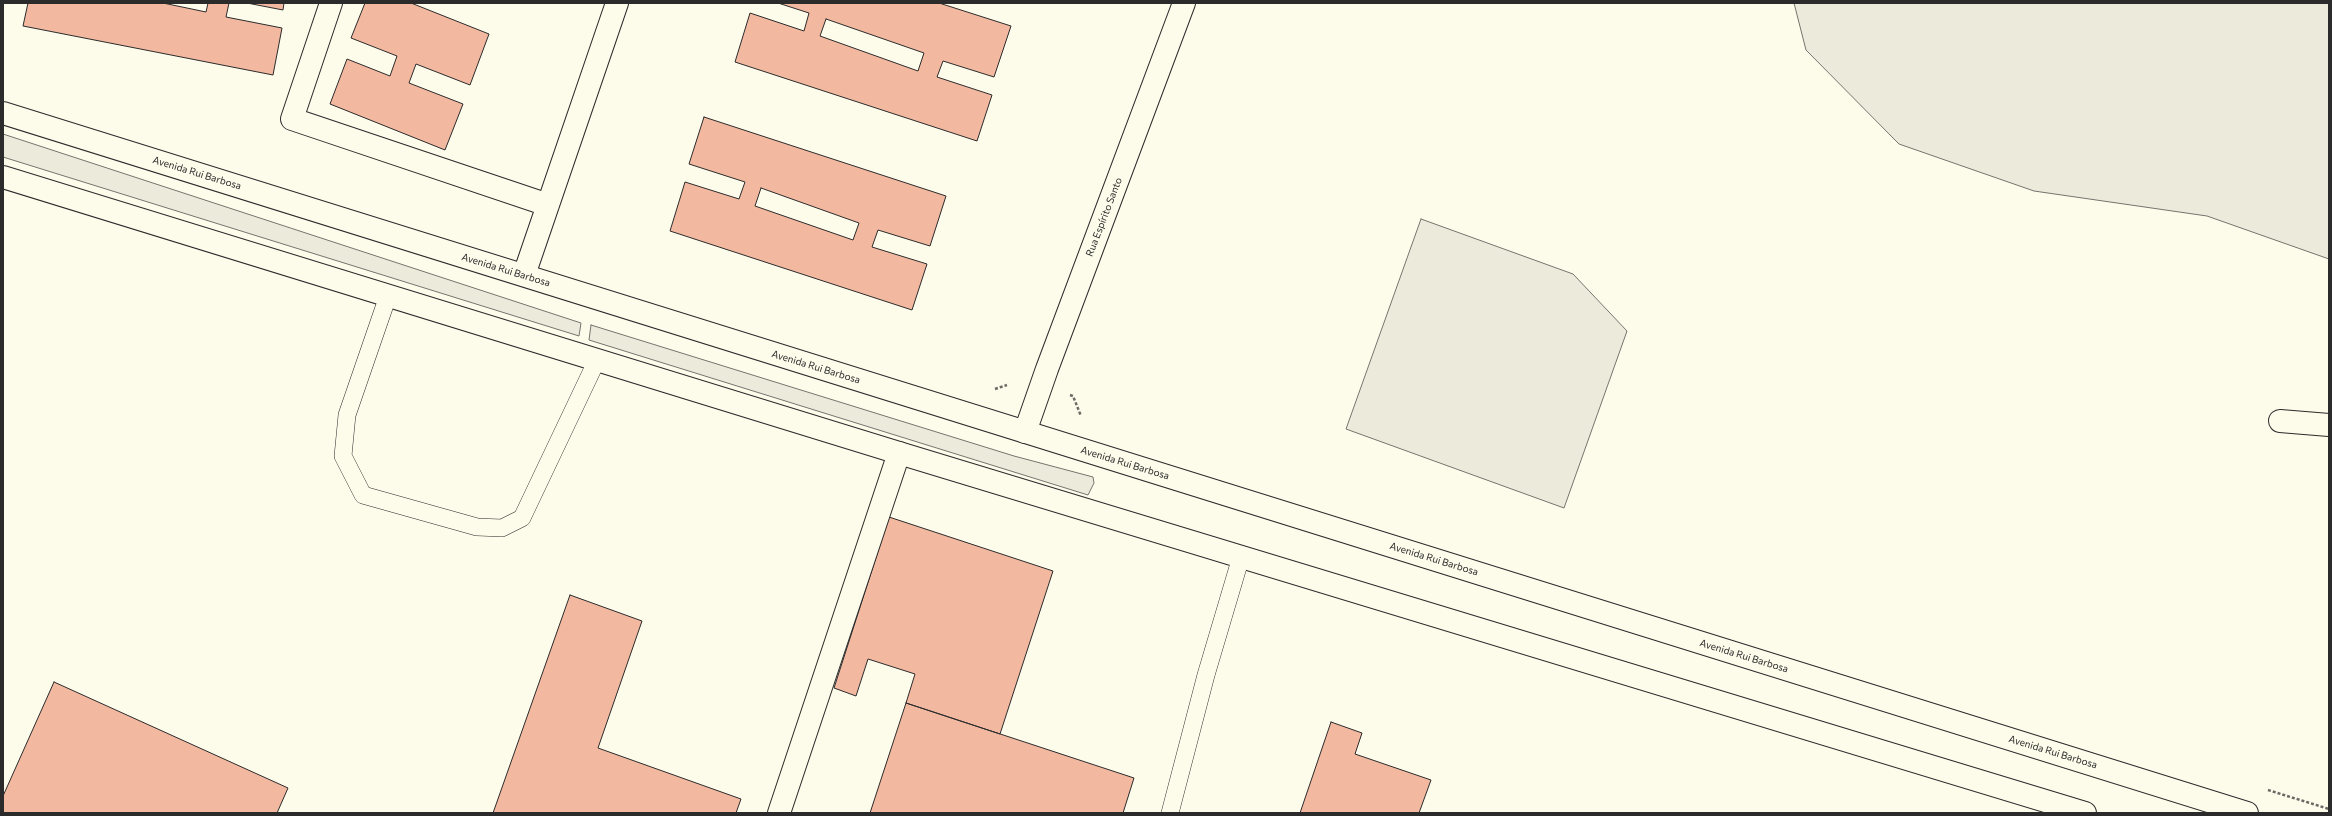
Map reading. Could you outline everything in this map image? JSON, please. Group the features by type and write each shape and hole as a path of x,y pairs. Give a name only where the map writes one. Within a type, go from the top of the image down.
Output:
{"main road":[{"path":"331,3 292,119 548,205"},
{"path":"524,276 617,3"},
{"name":"Rua Espírito Santo","path":"1025,432 1184,3"},
{"name":"Avenida Rui Barbosa","path":"3,112 2247,813"},
{"path":"3,177 899,453 2086,813"},
{"path":"2280,421 2329,425"},
{"path":"778,813 899,453"}],"lane":[{"path":"388,296 347,415 343,456 363,495 477,527 502,528 522,518 597,360"},
{"path":"1170,813 1206,675 1242,557"}],"path":[{"path":"990,391 1008,385 1012,381"},
{"path":"1073,396 1080,414 1085,419"}],"shaded area":[{"path":"1794,3 2329,3 2329,259 2207,216 2034,191 1899,144 1806,50"},
{"path":"3,134 581,323 579,336 3,157"},
{"path":"1421,219 1573,274 1627,331 1564,508 1346,429"},
{"path":"591,325 1014,456 1093,477 1094,483 1088,495 589,340"}],"building":[{"path":"28,3 163,3 206,12 208,3 229,3 226,17 282,28 273,75 23,26"},
{"path":"247,3 284,3 283,10"},
{"path":"365,3 411,3 489,34 470,85 416,64 409,83 463,104 445,150 330,104 347,59 390,76 397,56 351,38"},
{"path":"778,3 939,3 1011,26 994,77 943,61 937,77 992,95 977,141 735,62 750,13 804,31 809,13","holes":["826,19 924,53 918,71 820,36"]},
{"path":"704,117 946,196 930,246 878,230 872,247 927,264 912,310 670,231 685,182 739,199 745,182 689,164","holes":["761,188 859,223 853,240 755,206"]},
{"path":"889,517 1053,571 1000,734 906,703 915,674 868,659 856,696 834,688"},
{"path":"570,595 642,621 598,748 741,799 736,813 493,813"},
{"path":"54,682 288,788 277,813 3,813 3,796"},
{"path":"906,703 1134,778 1123,813 870,813"},
{"path":"1331,722 1362,733 1355,754 1431,780 1419,813 1300,813"}]}
